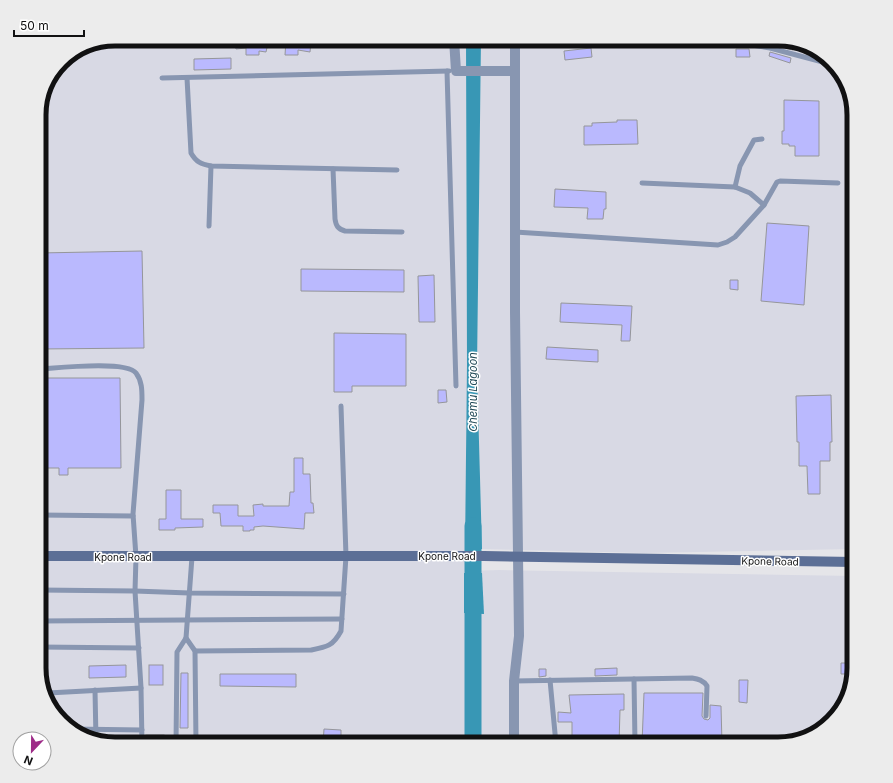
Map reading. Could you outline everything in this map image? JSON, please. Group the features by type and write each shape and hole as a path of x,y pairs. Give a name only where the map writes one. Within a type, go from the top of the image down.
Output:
{"main road":[{"name":"Kpone Road","path":"46,556 484,556 847,562"}],"street":[{"path":"454,46 456,71 514,71"},
{"path":"514,737 514,681 519,636 515,46"}],"lane":[{"path":"757,46 821,62"},
{"path":"162,78 456,71 456,386"},
{"path":"187,78 191,153 201,164 211,166 397,170"},
{"path":"735,187 740,166 754,140 762,139"},
{"path":"209,226 211,166"},
{"path":"333,169 335,219 336,225 339,229 345,231 402,232"},
{"path":"515,232 718,245 735,237 764,206 775,185 780,181 838,183"},
{"path":"642,183 735,187 750,193 764,206"},
{"path":"46,369 109,366 129,368 136,373 142,384 133,516 136,557 135,591 141,688 142,737"},
{"path":"195,651 311,650 325,647 336,641 341,631 346,556 341,406"},
{"path":"46,515 133,516"},
{"path":"176,737 177,652 186,638 192,557"},
{"path":"46,590 344,594"},
{"path":"46,621 342,619"},
{"path":"186,638 195,651 196,737"},
{"path":"46,647 139,648"},
{"path":"634,679 635,737"},
{"path":"514,681 700,679 707,686 706,716"},
{"path":"550,680 555,737"},
{"path":"51,693 141,688"},
{"path":"95,690 96,734"},
{"path":"84,729 142,730"}],"shaded area":[{"path":"115,46 466,46 467,364 465,571 500,570 847,576 847,668 846,681 842,694 827,717 816,725 804,732 791,736 778,737 115,737 102,736 89,732 66,717 53,698 48,686 46,672 46,111 48,97 53,85 60,73 70,63 81,55 93,50 102,47"},
{"path":"481,46 778,46 791,47 804,51 827,66 840,85 845,97 847,111 847,549 644,553 482,549 477,370"}],"water":[{"path":"466,46 481,46 477,370 482,549 465,549 467,364"},
{"path":"464,573 482,573 484,614 464,613"}],"building":[{"path":"235,46 267,46 266,52 259,51 259,55 246,55 246,48 236,49"},
{"path":"286,46 311,46 310,52 298,50 298,55 285,55"},
{"path":"776,46 791,47 794,48 793,50"},
{"path":"591,48 592,57 565,60 564,51"},
{"path":"736,49 749,49 750,57 736,57"},
{"path":"770,52 791,58 790,63 769,56"},
{"path":"231,58 231,69 194,70 194,59"},
{"path":"784,100 819,101 819,156 795,156 795,146 782,144 782,131 784,131"},
{"path":"617,120 637,120 638,144 584,145 584,126 592,126 592,123 617,122"},
{"path":"555,189 606,192 606,209 604,209 603,219 587,219 588,208 554,207"},
{"path":"767,223 809,226 804,305 761,301"},
{"path":"142,251 144,348 46,349 46,253"},
{"path":"301,269 404,270 404,292 301,291"},
{"path":"434,275 435,322 419,322 418,276"},
{"path":"730,280 738,280 738,290 730,289"},
{"path":"561,303 632,306 630,341 621,341 622,325 560,322"},
{"path":"334,333 406,334 406,386 352,386 352,392 334,392"},
{"path":"547,347 598,350 598,362 546,359"},
{"path":"46,378 120,378 121,468 68,468 68,475 59,475 59,468 46,468"},
{"path":"438,390 446,390 447,402 438,403"},
{"path":"831,395 832,442 830,442 830,461 820,461 820,494 808,494 807,466 799,466 796,396"},
{"path":"294,458 303,458 303,474 310,474 311,503 313,503 314,513 305,513 304,529 263,526 254,527 254,530 250,531 243,531 243,526 221,526 220,513 213,513 213,505 238,505 238,516 254,516 253,505 263,504 263,506 289,506 290,492 294,492"},
{"path":"166,490 181,490 181,519 203,519 203,527 159,530 159,519 166,519"},
{"path":"841,663 847,663 847,674 841,674"},
{"path":"126,665 126,677 89,678 89,666"},
{"path":"149,665 163,665 163,685 149,685"},
{"path":"617,668 617,675 595,676 595,669"},
{"path":"539,669 546,669 546,676 539,677"},
{"path":"181,673 188,673 188,728 180,728"},
{"path":"220,674 296,674 296,687 220,686"},
{"path":"739,680 748,680 747,703 739,702"},
{"path":"644,693 703,693 702,716 704,719 708,720 710,718 710,705 721,706 722,737 642,737"},
{"path":"624,694 624,710 620,710 619,737 572,737 572,722 558,722 558,712 571,713 569,695"},
{"path":"324,729 341,730 341,737 323,737"},
{"path":"146,735 164,735 164,737 146,737"}],"waterway":[{"name":"Chemu Lagoon","path":"473,526 473,737"}]}
